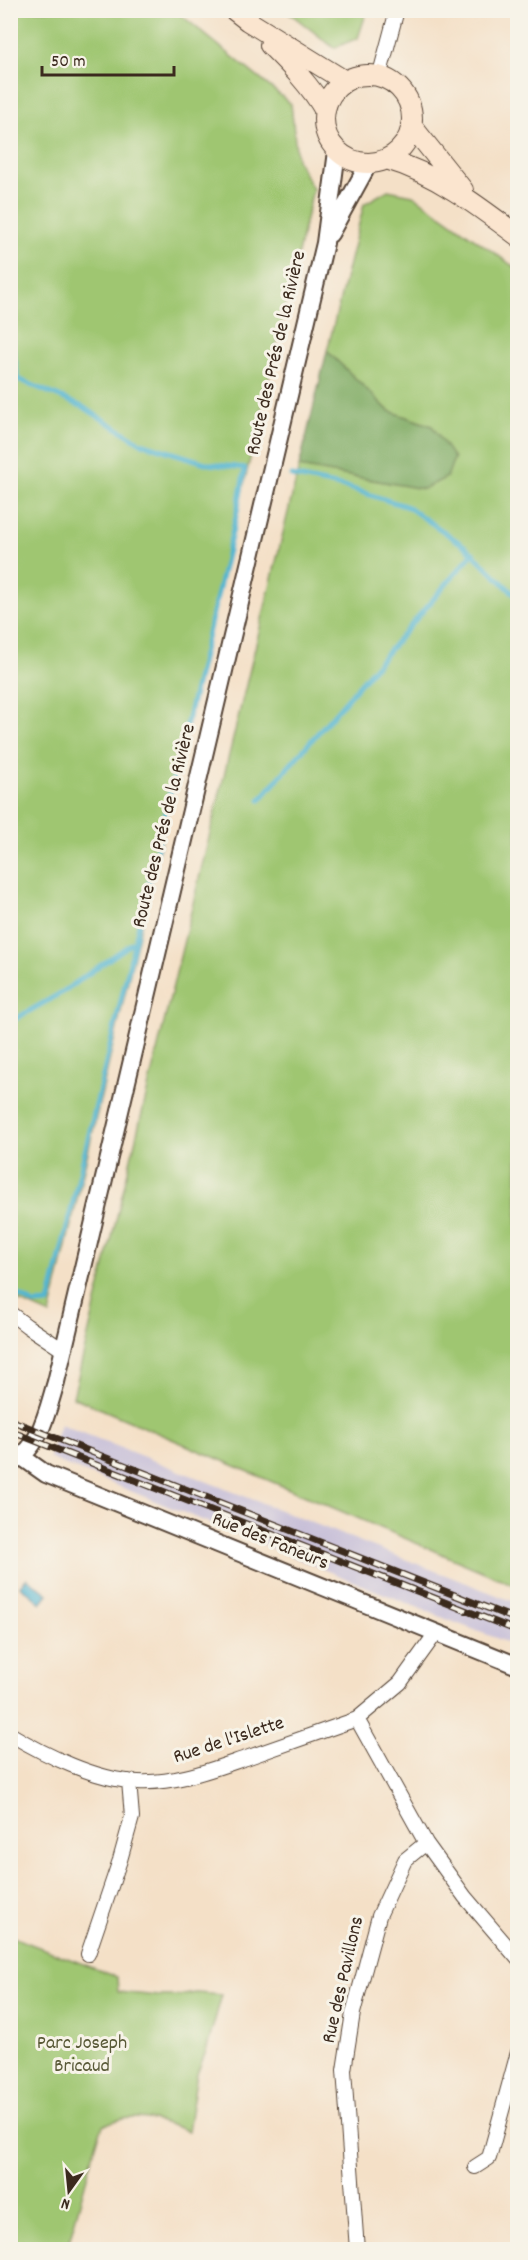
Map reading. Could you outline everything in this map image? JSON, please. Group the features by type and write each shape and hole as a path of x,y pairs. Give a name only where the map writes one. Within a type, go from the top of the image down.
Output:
{"main road":[{"path":"241,16 345,81"},
{"path":"241,16 291,67 319,100 325,111"},
{"path":"377,161 403,146 411,125 411,109 405,95 394,84 380,77 360,76 345,81 332,94 325,111 327,137 337,151 347,158 408,165 470,200 518,236"},
{"path":"411,125 470,200"}],"street":[{"path":"380,77 397,10"},
{"name":"Route des Prés de la Rivière","path":"16,1459 35,1440 44,1419 63,1350 325,243 337,151"},
{"name":"Route des Prés de la Rivière","path":"325,243 377,161"},
{"path":"10,1312 63,1350"},
{"name":"Rue des Faneurs","path":"16,1459 46,1474 518,1666"},
{"name":"Rue de l'Islette","path":"10,1734 65,1762 101,1775 129,1781 172,1780 204,1772 357,1719 400,1683 436,1633"},
{"path":"357,1719 426,1843 465,1897 518,1959"},
{"path":"88,1954 132,1817 129,1781"},
{"name":"Rue des Pavillons","path":"357,2250 344,2070 353,2013 379,1916 405,1860 426,1843"},
{"path":"476,2167 489,2158 518,2052"}],"shaded area":[{"path":"60,1424 517,1603 517,1646 49,1458"}],"green space":[{"path":"11,10 176,11 291,104 297,159 313,189 50,1315 10,1297"},
{"path":"287,11 367,11 358,38 334,48"},
{"path":"388,190 413,195 517,269 517,1586 73,1397 299,467 423,489 432,426 389,411 327,351 364,204"},
{"path":"327,351 389,411 432,426 454,458 447,477 424,489 299,467"},
{"name":"Parc Joseph Bricaud","path":"10,1936 117,1977 118,1992 159,1996 196,1993 222,1995 197,2074 188,2131 156,2121 135,2118 113,2121 103,2126 67,2249 11,2249"}],"water":[{"path":"27,1578 48,1594 41,1603 20,1586"}],"waterway":[{"path":"10,333 18,379 83,407 141,443 209,464 245,468 237,512 49,1303 34,1304 10,1290"},
{"path":"292,476 349,488 408,507 466,547 518,598"},
{"path":"260,800 473,553"},
{"path":"10,1022 61,993 135,941"}],"railway":[{"path":"10,1420 518,1620"},
{"path":"10,1431 518,1631"}]}
